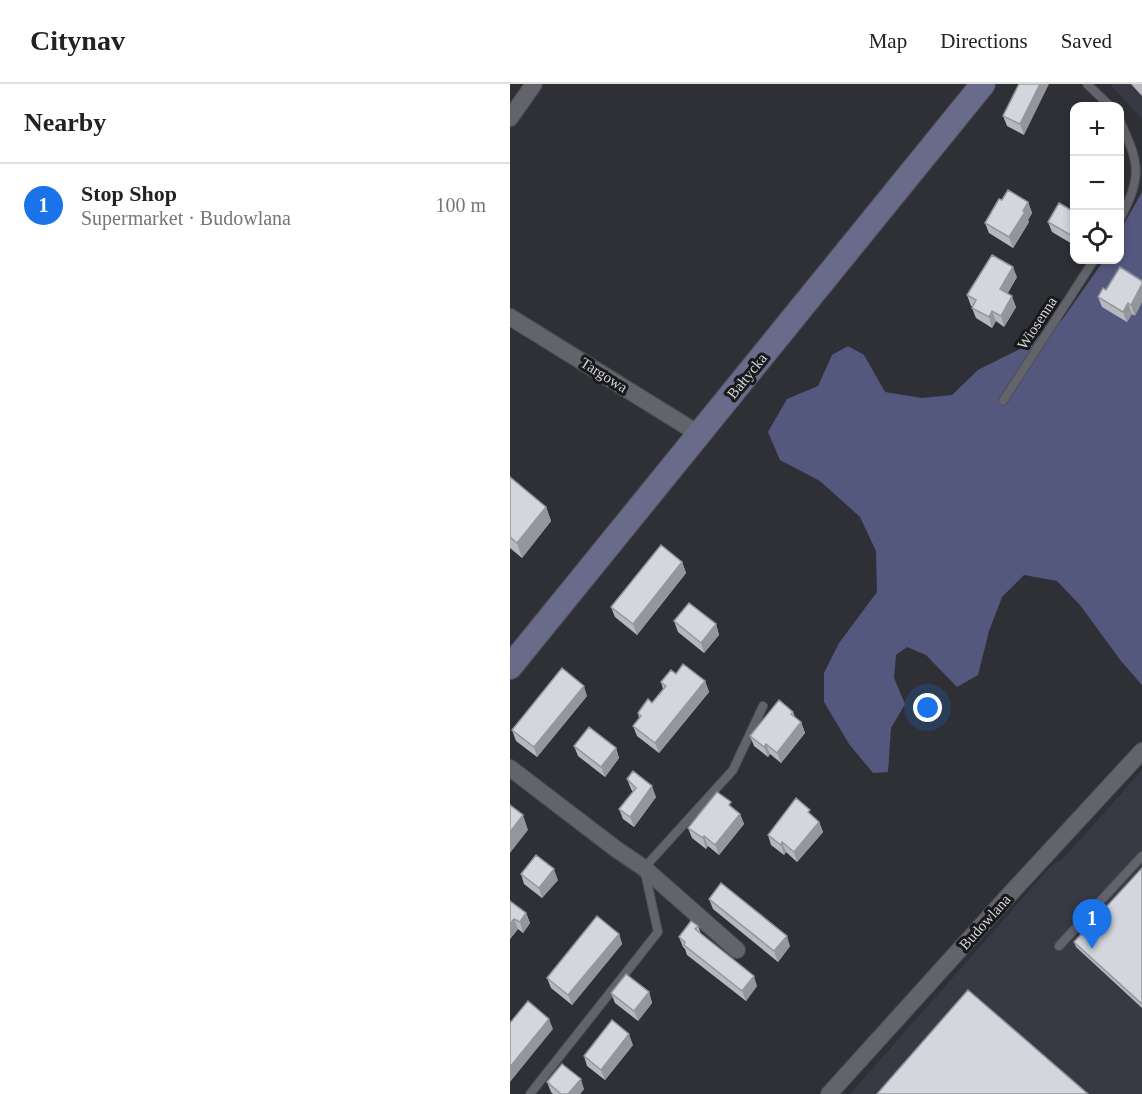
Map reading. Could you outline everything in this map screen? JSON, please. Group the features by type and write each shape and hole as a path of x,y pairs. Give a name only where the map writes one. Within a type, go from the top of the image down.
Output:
{"main road":[{"name":"Bałtycka","path":"512,661 983,84"}],"street":[{"path":"510,118 534,84"},
{"name":"Targowa","path":"510,316 699,434"},
{"name":"Budowlana","path":"829,1094 1142,752"},
{"path":"510,768 644,868 738,950"}],"lane":[{"path":"1087,84 1106,102"},
{"path":"1124,131 1130,144 1137,172 1133,195 1124,210"},
{"name":"Wiosenna","path":"1003,401 1091,264"},
{"path":"530,1094 658,932 644,868 733,770 763,706"},
{"path":"1059,946 1142,856"}],"shaded area":[{"path":"1110,84 1142,84 1142,119"},
{"path":"1142,192 1142,685 1121,661 1080,605 1057,581 1024,575 1002,597 989,631 978,675 957,687 926,655 907,647 896,655 894,678 905,704 891,728 888,772 873,773 849,744 824,702 824,673 839,643 877,592 876,551 860,517 820,481 780,460 768,432 787,399 818,386 832,355 848,346 864,355 885,392 922,398 952,395 978,370 1020,349 1062,320 1101,264 1124,264 1124,224"},
{"path":"1142,770 1142,1094 850,1094 1052,865 1063,859"}],"building":[{"path":"1019,84 1040,84 1020,124 1003,116"},
{"path":"1008,190 1028,202 1023,211 1025,212 1009,237 985,223 999,199 1002,200"},
{"path":"1059,203 1070,210 1070,235 1048,222"},
{"path":"992,255 1013,267 1000,289 1012,296 1001,316 992,311 989,317 972,308 976,300 967,295"},
{"path":"1120,267 1142,281 1131,305 1128,303 1123,312 1098,297 1103,288 1106,290"},
{"path":"510,477 546,507 517,543 510,537"},
{"path":"661,545 682,562 633,624 611,607"},
{"path":"689,603 716,624 701,643 674,621"},
{"path":"683,664 705,681 655,743 633,726 641,716 638,713 648,699 652,703 666,686 661,682 671,670 676,674"},
{"path":"562,668 584,686 534,747 512,730"},
{"path":"779,700 801,722 777,753 766,744 764,747 750,736"},
{"path":"589,727 616,748 601,767 574,746"},
{"path":"633,771 652,786 630,817 619,809 636,788 627,779"},
{"path":"717,792 731,802 729,805 740,814 715,845 688,828"},
{"path":"796,798 810,810 808,812 819,822 794,852 782,842 781,845 768,835"},
{"path":"510,805 523,815 510,832"},
{"path":"536,855 554,869 539,888 521,874"},
{"path":"1142,868 1142,1004 1074,942"},
{"path":"721,883 787,936 774,951 709,899"},
{"path":"510,901 526,913 520,922 514,919 510,924"},
{"path":"597,916 619,934 568,995 547,978"},
{"path":"691,921 698,926 695,929 754,976 742,991 684,945 685,942 679,937"},
{"path":"626,974 649,992 634,1011 611,993"},
{"path":"968,990 1088,1094 877,1094"},
{"path":"528,1001 549,1019 510,1067 510,1023"},
{"path":"612,1020 629,1034 601,1070 584,1056"},
{"path":"562,1064 581,1079 568,1094 561,1094 547,1082"}],"place":[{"name":"Stop Shop","path":"1092,949"}]}
